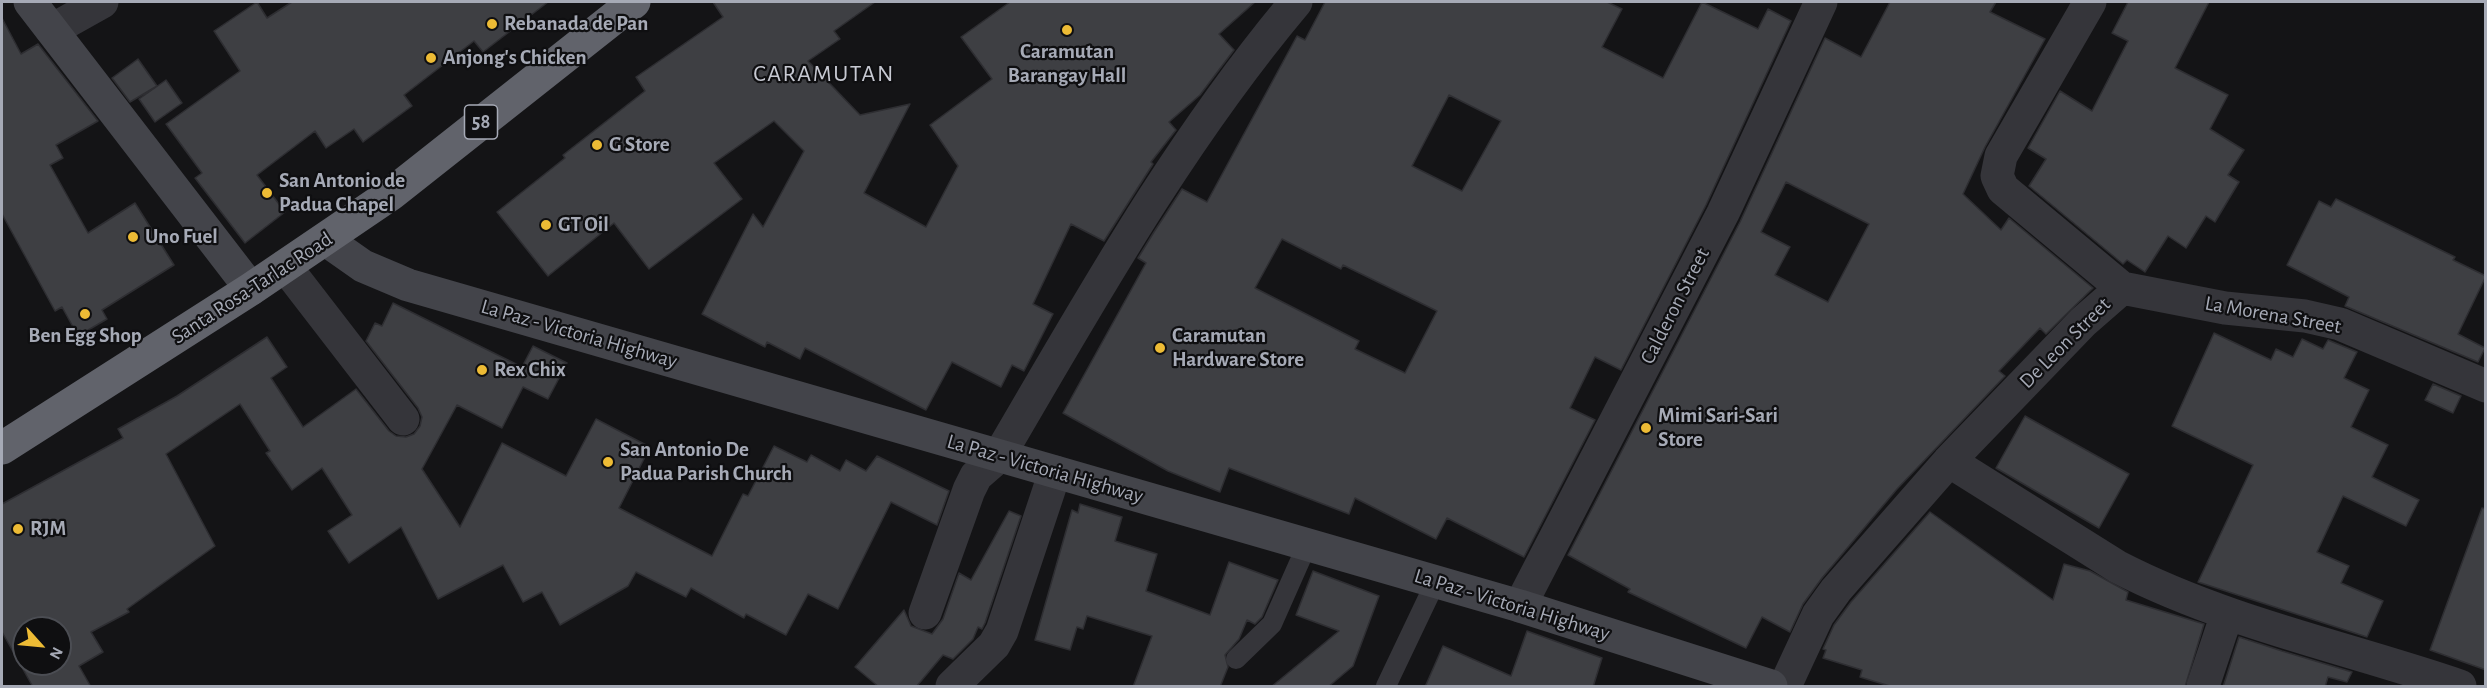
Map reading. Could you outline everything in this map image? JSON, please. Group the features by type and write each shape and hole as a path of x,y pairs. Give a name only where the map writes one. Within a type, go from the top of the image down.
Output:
{"highway":[{"name":"Santa Rosa-Tarlac Road","path":"2,448 251,289 391,195 634,2"}],"main road":[{"path":"30,2 251,289"},
{"name":"La Paz - Victoria Highway","path":"326,240 363,266 408,285 1436,581 1771,687"}],"street":[{"path":"52,30 102,2"},
{"path":"925,613 976,476 999,456 1142,213 1249,60 1296,2"},
{"name":"Calderon Street","path":"1520,606 1722,213 1821,2"},
{"name":"De Leon Street","path":"1785,687 1818,615 1830,599 1949,461 2083,322 2122,288 2003,189 1997,176 2001,156 2090,2"},
{"path":"285,266 403,419"},
{"name":"La Morena Street","path":"2122,288 2225,308 2304,316 2340,324 2486,386"},
{"path":"1949,461 2118,567 2193,602 2460,687"},
{"path":"952,687 994,645 1002,631 1055,472"},
{"path":"2203,687 2226,614"}],"lane":[{"path":"1236,659 1272,624 1307,544"},
{"path":"1386,687 1436,581"}],"building":[{"path":"257,2 267,18 292,2 548,2 483,52 474,41 404,95 412,106 363,142 354,129 326,148 315,131 257,175 285,212 245,243 195,178 202,173 166,124 240,71 214,31"},
{"path":"713,2 875,2 834,31 840,39 808,61 860,115 910,104 864,193 926,227 958,166 930,125 992,79 961,37 1010,2 1255,2 1219,34 1234,50 1200,95 1169,122 1176,130 1151,162 1153,164 1104,241 1071,224 1033,304 1053,314 1024,371 1012,365 1001,387 952,362 926,410 805,348 800,359 767,342 765,347 702,314 753,214 763,227 804,151 774,121 714,163 742,199 649,269 614,223 548,276 497,212 565,158 563,155 645,91 636,77 723,17"},
{"path":"1325,2 1607,2 1622,9 1602,47 1663,78 1702,2 1758,29 1768,9 1791,21 1706,205 1621,370 1595,357 1570,408 1595,420 1524,557 1447,518 1436,539 1355,498 1349,514 1229,468 1220,492 1168,471 1063,413 1146,263 1138,258 1154,232 1182,189 1207,202 1297,36 1305,40","holes":["1449,95 1501,121 1462,191 1412,166","1282,239 1341,269 1343,265 1437,311 1405,373 1355,349 1359,341 1255,288"]},
{"path":"1890,2 1996,2 1990,12 2045,39 1985,147 1963,194 2001,230 2009,218 2093,288 2046,334 2040,328 1999,371 2005,376 1897,489 1822,578 1803,604 1790,632 1762,617 1746,648 1628,592 1630,589 1568,555 1740,222 1825,38 1861,57","holes":["1786,182 1869,224 1828,302 1775,275 1790,247 1761,232"]},
{"path":"2128,2 2209,2 2175,68 2228,95 2210,129 2244,150 2228,175 2239,182 2215,222 2206,216 2186,248 2168,236 2145,272 2127,260 2123,264 2029,186 2046,159 2028,148 2060,91 2092,111 2128,41 2112,33"},
{"path":"2,18 21,54 38,44 98,121 56,145 63,158 50,165 88,233 135,203 174,265 102,310 107,319 78,336 62,307 55,311 2,214"},
{"path":"138,59 157,86 130,102 112,78"},
{"path":"166,80 182,103 155,122 139,99"},
{"path":"2336,199 2455,257 2453,260 2486,276 2458,334 2485,348 2478,362 2345,306 2349,297 2287,265 2319,201 2331,207"},
{"path":"393,303 522,367 533,346 567,363 548,399 523,387 502,428 457,405 422,469 460,527 502,443 566,476 596,419 650,447 619,508 712,556 743,494 748,496 774,446 807,462 811,455 840,471 846,460 866,471 877,456 949,491 937,525 891,502 838,609 808,594 786,635 746,614 744,618 691,588 686,597 636,572 628,586 560,625 542,592 523,602 503,565 438,599 401,527 349,563 328,531 352,515 322,468 292,490 266,453 270,451 240,404 166,454 215,546 127,609 129,612 91,632 103,652 79,666 91,687 33,687 27,676 72,676 72,616 12,616 12,650 2,632 2,504 123,438 118,429 177,396 267,337 287,367 271,378 303,427 356,389 389,431 396,436 406,437 414,434 420,426 422,417 418,408 366,341 375,323 382,326"},
{"path":"2214,333 2271,360 2276,349 2293,357 2302,339 2323,349 2328,340 2357,352 2344,378 2369,390 2351,427 2388,445 2372,477 2419,500 2406,526 2343,496 2317,552 2349,566 2341,583 2383,601 2367,637 2198,582 2253,465 2172,426"},
{"path":"2433,384 2461,396 2453,413 2425,400"},
{"path":"2025,416 2129,474 2099,528 1996,468"},
{"path":"1080,504 1122,517 1115,541 1157,554 1146,591 1210,615 1229,562 1278,580 1262,617 1255,624 1247,620 1239,639 1225,655 1228,667 1220,687 1133,687 1152,636 1087,616 1083,629 1077,627 1070,650 1035,640 1072,510 1078,513"},
{"path":"2482,508 2486,509 2486,670 2430,650"},
{"path":"1009,511 1021,516 985,623 982,629 978,627 973,639 953,659 943,655 916,687 879,687 855,667 904,610 911,626 932,634 943,619 959,573 971,580"},
{"path":"1930,512 2053,600 2064,564 2090,571 2128,592 2126,600 2204,624 2185,687 1893,687 1860,677 1862,670 1823,658 1826,650 1823,649 1834,625 1851,602"},
{"path":"1313,571 1379,596 1353,666 1328,687 1271,687 1339,631 1296,615"},
{"path":"1527,631 1602,658 1593,687 1425,687 1443,646 1511,676"},
{"path":"2239,637 2352,672 2347,682 2328,677 2325,687 2223,687"}],"place":[{"name":"Rebanada de Pan","path":"492,24"},
{"name":"Caramutan Barangay Hall","path":"1067,30"},
{"name":"Anjong's Chicken","path":"431,58"},
{"name":"G Store","path":"597,145"},
{"name":"San Antonio de Padua Chapel","path":"267,193"},
{"name":"GT Oil","path":"546,225"},
{"name":"Uno Fuel","path":"133,237"},
{"name":"Ben Egg Shop","path":"85,314"},
{"name":"Caramutan Hardware Store","path":"1160,348"},
{"name":"Rex Chix","path":"482,370"},
{"name":"Mimi Sari-Sari Store","path":"1646,428"},
{"name":"San Antonio De Padua Parish Church","path":"608,462"},
{"name":"RJM","path":"18,529"}],"district":[{"name":"CARAMUTAN","path":"824,74"}]}
